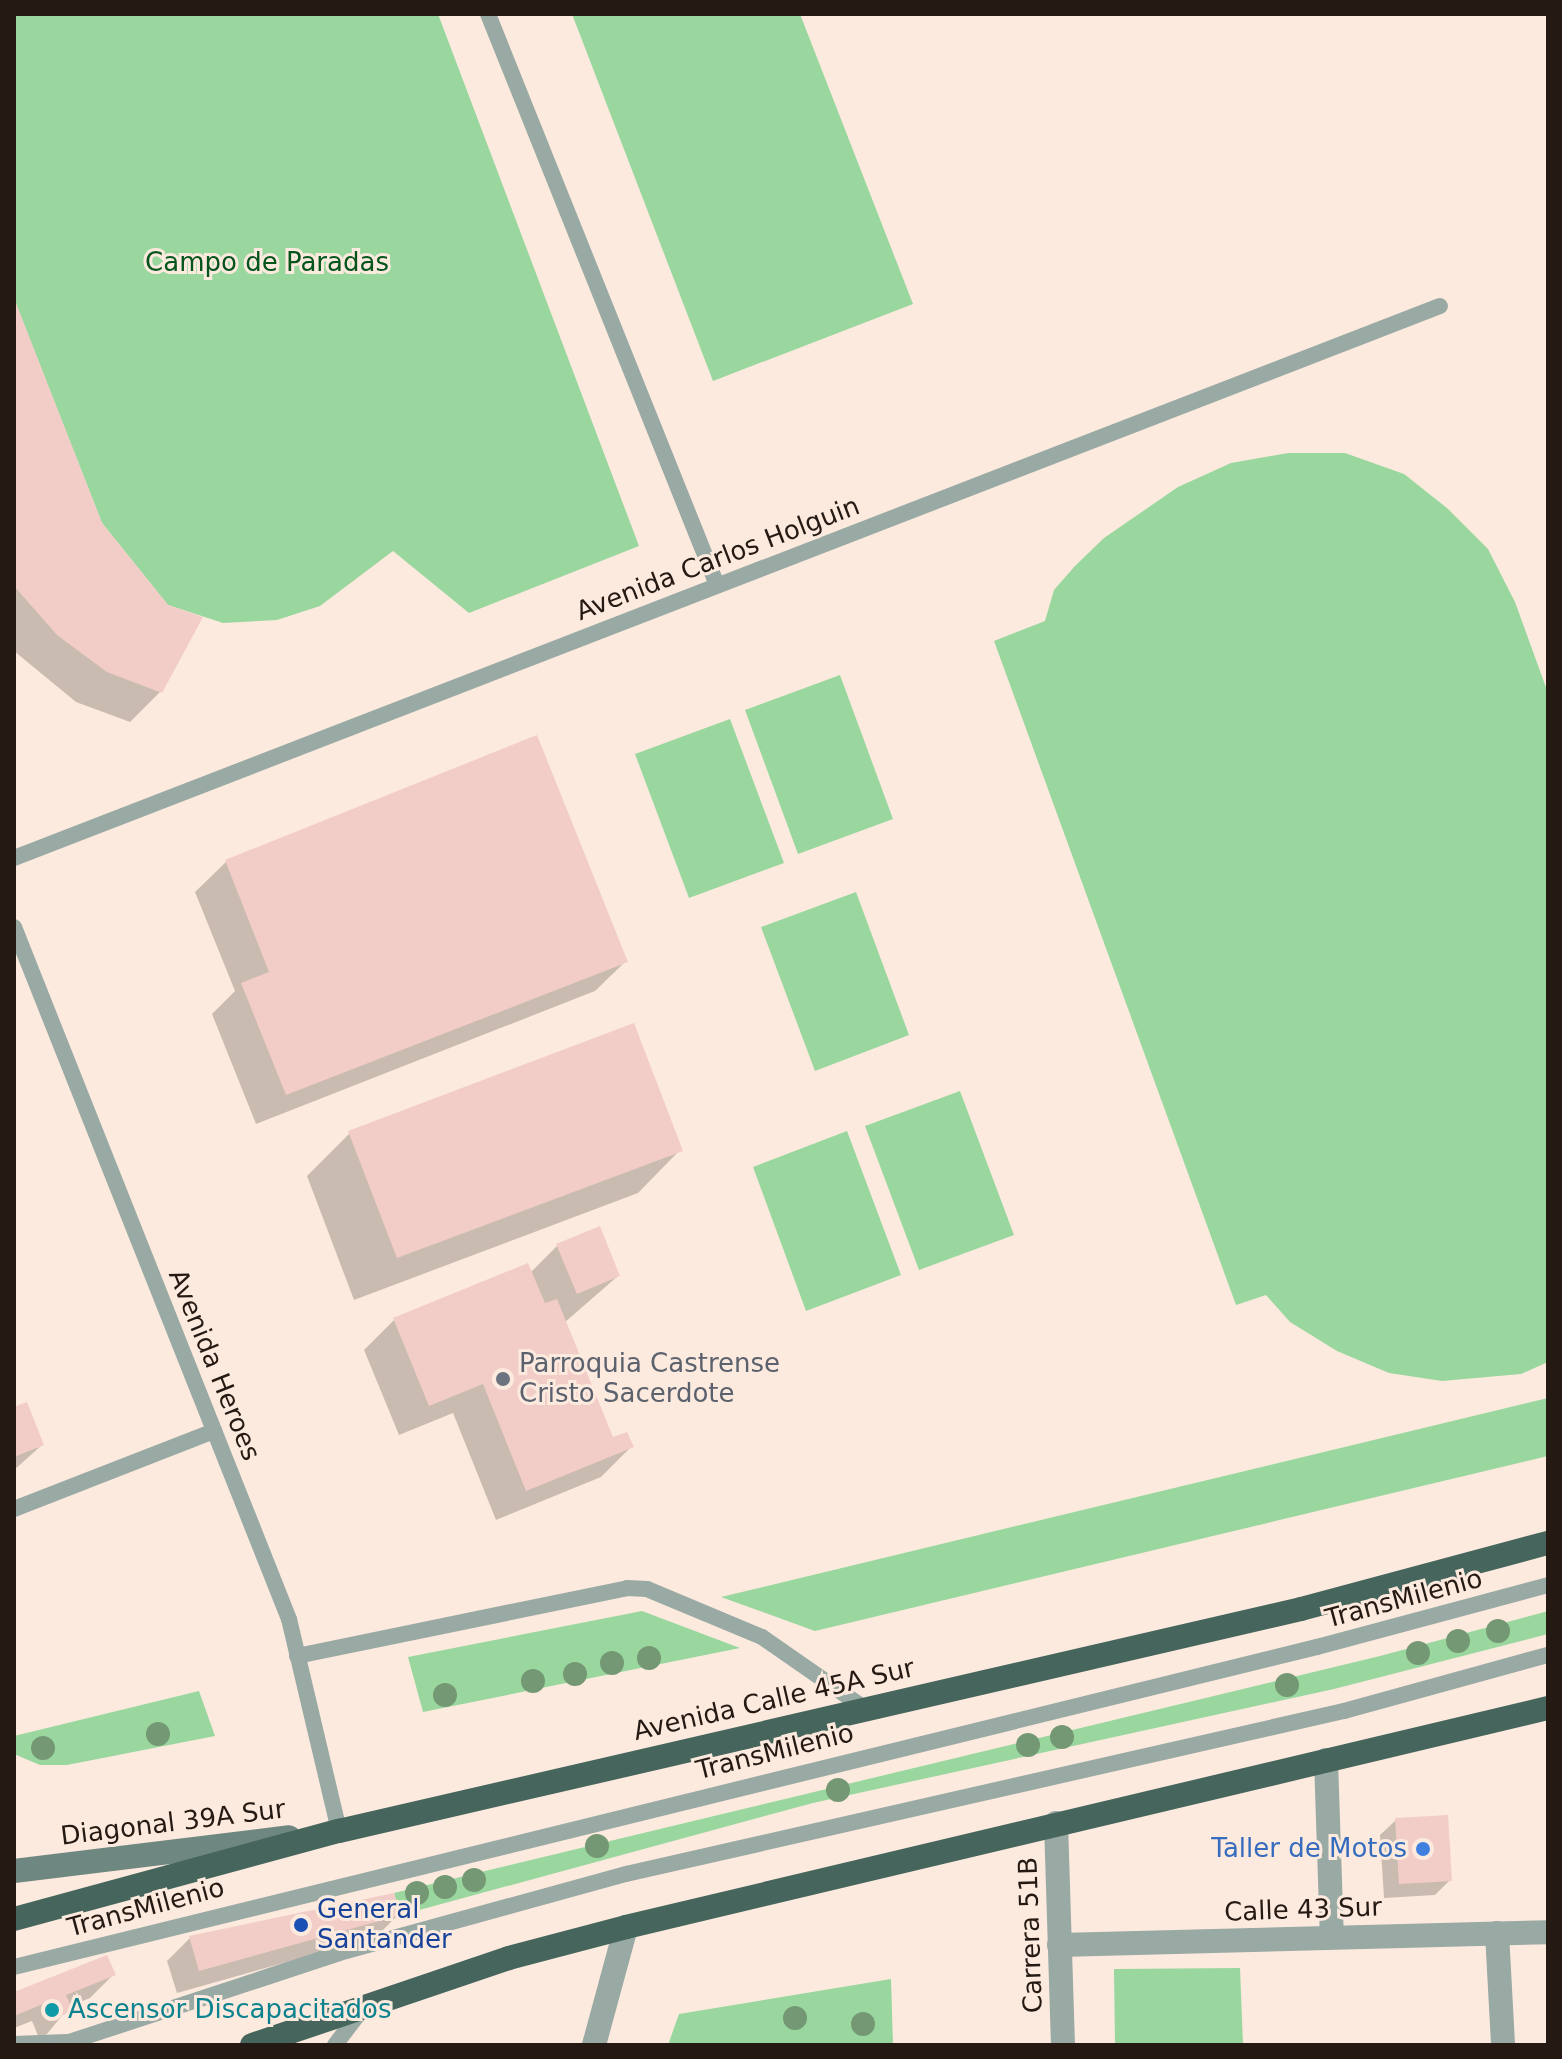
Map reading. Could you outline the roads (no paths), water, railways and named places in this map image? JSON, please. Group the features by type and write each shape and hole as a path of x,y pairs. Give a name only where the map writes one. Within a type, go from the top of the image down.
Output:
{"highway":[{"name":"Avenida Calle 45A Sur","path":"14,1919 339,1831 1301,1609 1548,1543"},
{"path":"252,2045 509,1958 626,1927 1548,1708"}],"main road":[{"name":"Diagonal 39A Sur","path":"14,1871 339,1831"}],"street":[{"path":"1326,1760 1332,1937"},
{"name":"Carrera 51B","path":"1056,1823 1063,2045"},
{"path":"594,2045 626,1927"},
{"name":"Calle 43 Sur","path":"1059,1945 1548,1932"},
{"path":"1497,1933 1503,2045"}],"lane":[{"path":"488,14 717,585"},
{"name":"Avenida Carlos Holguin","path":"14,858 1440,306"},
{"name":"Avenida Heroes","path":"14,927 289,1619 339,1831"},
{"path":"14,1509 214,1431"},
{"name":"TransMilenio","path":"14,1967 1317,1647 1548,1585"},
{"path":"297,1656 627,1588 647,1589 762,1637 864,1708"},
{"path":"14,2044 64,2044 339,1953 626,1874 1344,1711 1548,1655"},
{"path":"14,1858 41,1867"},
{"path":"335,2045 364,2006"}],"place":[{"name":"Parroquia Castrense Cristo Sacerdote","path":"503,1379"},
{"name":"Taller de Motos","path":"1423,1849"},
{"name":"General Santander","path":"301,1925"},
{"name":"Ascensor Discapacitados","path":"52,2010"}],"park label":[{"name":"Campo de Paradas","path":"267,263"}]}
